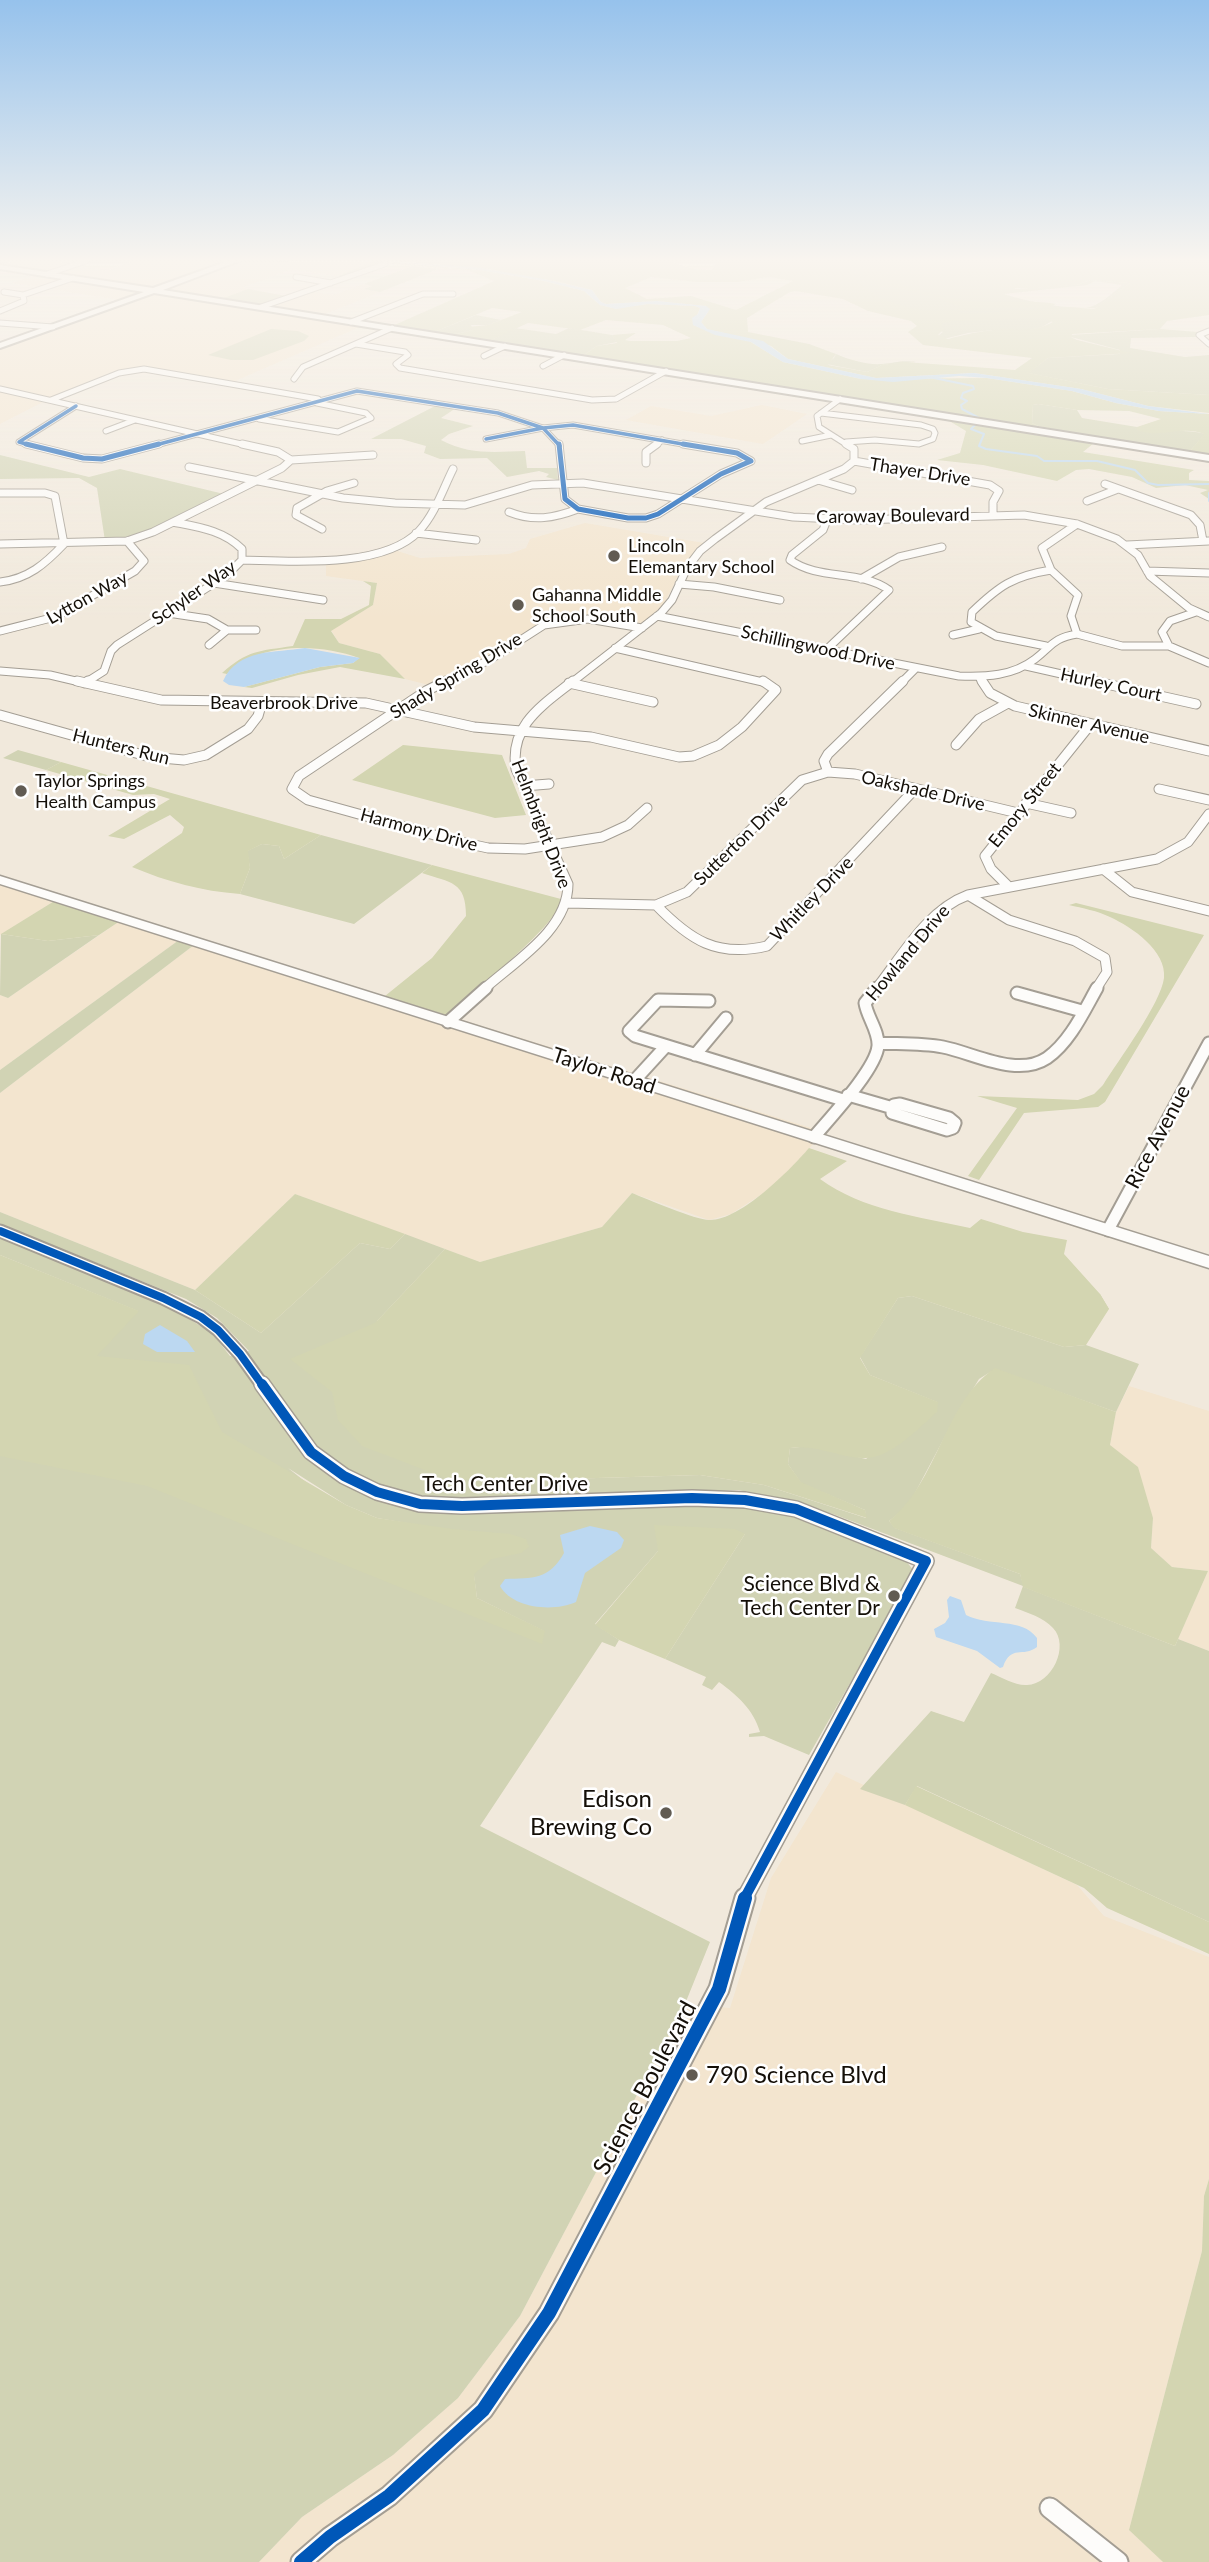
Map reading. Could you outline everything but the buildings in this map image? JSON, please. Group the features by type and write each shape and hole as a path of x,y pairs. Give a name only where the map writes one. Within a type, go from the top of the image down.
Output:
{"main road":[{"path":"721,381 1209,458"},
{"name":"Taylor Road","path":"0,880 1209,1262"}],"street":[{"path":"51,401 100,381"},
{"path":"211,381 323,400"},
{"path":"475,381 592,400 615,399 650,381"},
{"path":"0,389 278,452 291,460 373,455"},
{"path":"76,406 19,442 96,460 363,391 498,413 542,428 558,440 561,447 565,499 578,509"},
{"path":"840,399 821,413 816,422 853,449 854,461"},
{"path":"256,418 338,432 350,429 372,416 313,402"},
{"path":"821,413 921,425 933,429 933,439 919,444 875,440 846,442"},
{"path":"106,431 136,420"},
{"path":"486,439 573,425 748,457 750,463 721,474 658,514 646,518 628,518 578,509 541,520 523,518 509,512"},
{"path":"802,441 831,435"},
{"path":"646,463 646,452 662,440"},
{"path":"0,544 127,541 257,481 289,464 291,460"},
{"name":"Helmbright Drive","path":"448,1021 548,932 567,903 568,884 524,786 513,752 520,732 531,714 657,616 672,600 700,551 752,512 783,493 844,469 854,461"},
{"name":"Thayer Drive","path":"854,461 990,485 999,491 990,510 993,514"},
{"name":"Caroway Boulevard","path":"189,467 323,494 371,501 434,505 465,505 532,485 564,483 604,486 752,512 827,520 1024,515 1077,524 1127,545 1150,576 1196,612 1209,617"},
{"path":"242,561 314,561 386,550 416,533 453,470"},
{"path":"818,480 852,490"},
{"path":"322,529 296,516 295,512 301,505 323,494 354,483"},
{"path":"1105,484 1191,515 1206,541 1127,545"},
{"path":"1087,501 1118,489"},
{"path":"0,493 45,493 55,496 64,544"},
{"path":"826,650 889,590 884,585 861,579 807,569 790,560 792,555 823,530 827,520"},
{"name":"Schyler Way","path":"85,683 104,671 111,651 117,645 214,583 242,561 242,549 236,541 207,529 173,522"},
{"path":"1077,524 1058,534 1042,548 1051,570 1078,595 1071,616 1077,634"},
{"path":"416,533 476,540"},
{"name":"Lytton Way","path":"0,631 22,629 55,619 135,571 144,561 127,541"},
{"path":"0,582 33,576 64,544"},
{"path":"861,579 877,565 897,555 942,547"},
{"path":"1046,646 1003,637 979,629 971,622 972,611 1002,583 1015,575 1051,570"},
{"path":"1147,571 1209,573"},
{"path":"214,583 323,600"},
{"path":"679,584 714,587 780,600"},
{"path":"1169,646 1162,632 1170,621 1196,612"},
{"path":"168,613 213,621 223,625 226,630"},
{"name":"Schillingwood Drive","path":"657,616 959,676 979,677 1009,673 1026,666"},
{"name":"Shady Spring Drive","path":"292,789 299,776 398,709 426,691 491,659 544,625 588,619 642,628"},
{"path":"953,635 979,629"},
{"path":"209,645 226,630 256,631"},
{"path":"1026,666 1055,637 1077,634 1097,643 1125,648 1169,646 1209,663"},
{"path":"615,648 759,680 771,684 776,690 773,696 713,750 692,757"},
{"name":"Hurley Court","path":"1026,666 1196,704"},
{"path":"828,772 824,761 828,754 916,668"},
{"name":"Beaverbrook Drive","path":"1,672 50,675 161,700 262,702 322,697 398,709 474,727 591,737 643,747 667,755 692,757"},
{"name":"Skinner Avenue","path":"979,677 990,694 1008,704 1209,751"},
{"path":"569,683 653,702"},
{"name":"Hunters Run","path":"0,715 150,757 184,760 206,755 247,729 258,716 262,702"},
{"path":"956,745 979,719 1008,704"},
{"name":"Emory Street","path":"1008,886 991,869 985,856 1090,725"},
{"name":"Oakshade Drive","path":"828,772 855,775 1018,813"},
{"name":"Sutterton Drive","path":"567,903 656,905 687,892 802,780 828,772"},
{"path":"524,786 549,784"},
{"name":"Harmony Drive","path":"292,789 308,800 488,848 551,846"},
{"name":"Whitley Drive","path":"656,905 679,930 716,949 735,952 767,946 915,789"},
{"path":"1159,789 1209,800"},
{"path":"1026,803 1071,813"},
{"path":"551,846 602,837 628,825 647,808"},
{"name":"Howland Drive","path":"878,1043 866,1013 865,1003 937,912 952,901 1008,886 1157,859 1175,853 1191,841 1209,814"},
{"path":"1103,869 1132,892 1209,911"},
{"path":"814,1137 877,1052 878,1043 943,1047 1004,1063 1023,1064 1044,1060 1056,1051 1107,972 1105,958 1088,944 1000,918 968,895"},
{"path":"1017,993 1082,1011"},
{"path":"709,1001 658,1000 629,1031 635,1037 695,1055 846,1097 893,1108 900,1104 949,1118 955,1123 953,1128 947,1130 895,1114 891,1111 893,1108"},
{"path":"695,1055 726,1018"},
{"name":"Rice Avenue","path":"1108,1230 1209,1043"},
{"path":"634,1081 666,1046"},
{"name":"Tech Center Drive","path":"0,1231 163,1298 201,1317 218,1330 240,1354 311,1452 344,1476 377,1492 420,1504 462,1506 692,1498 745,1500 796,1510 926,1561"},
{"name":"Science Boulevard","path":"301,2562 330,2537 389,2496 483,2410 549,2313 719,1989 736,1920 747,1891 926,1561"},
{"path":"1049,2508 1118,2562"}],"shaded area":[{"path":"0,381 103,381 45,401 0,424"},
{"path":"762,405 807,414 763,444 626,420 651,406 711,416"},
{"name":"Gahanna Middle School South","path":"585,523 704,543 685,562 664,604 642,624 609,619 566,618 548,622 532,628 475,665 429,685 405,679 380,654 339,643 331,630 373,605 377,583 326,576 326,561 391,549 420,558 509,554 526,548 530,539"},
{"path":"0,883 56,900 0,935"},
{"path":"120,921 179,940 0,1070 0,995 8,998"},
{"path":"194,945 385,996 824,1132 776,1185 731,1214 709,1220 632,1193 602,1227 480,1262 295,1194 195,1290 0,1212 0,1093"},
{"path":"1129,1386 1209,1411 1209,1651 1178,1639 1208,1571 1172,1567 1151,1548 1153,1518 1110,1445 1116,1412"},
{"path":"836,1772 1077,1885 1104,1916 1209,1957 1209,2179 1204,2196 1202,2251 1129,2530 1163,2562 259,2562 302,2517 393,2455 458,2398 520,2316 685,2004 730,2008 771,1878"}],"green space":[{"path":"730,381 1004,381 1072,391 1159,411 1209,414 1209,457 1147,447 1190,451 1204,434 1137,430 1137,427 1161,419 1129,411 1077,410 1033,405 1032,423 1038,426 1139,443 1137,445"},
{"path":"1025,381 1066,381 1108,389 1209,395 1209,413 1148,406 1081,389"},
{"path":"1066,381 1209,381 1209,395 1108,389"},
{"path":"437,405 456,408 441,418 473,426 449,434 441,440 472,450 525,451 527,468 557,468 558,480 546,477 549,474 539,471 507,477 487,458 440,459 424,453 426,446 401,439 371,439"},
{"path":"1033,405 1077,410 1082,418 1137,427 1137,430 1205,434 1190,451 1147,447 1038,426 1032,423"},
{"path":"946,419 1094,443 1083,452 1194,470 1189,473 1189,480 1209,481 1209,499 1200,493 1208,490 1185,485 1156,488 1132,477 1089,469 1076,470 1057,481 983,465 937,460 960,453 966,431"},
{"path":"0,455 89,477 120,469 224,494 152,530 105,541 97,488 79,478 0,479"},
{"path":"363,581 377,583 373,605 331,631 339,643 380,654 405,679 340,667 252,688 244,687 320,667 353,663 359,658 308,648 272,651 240,664 227,674 222,673 254,653 293,646 305,619 341,619 369,605 371,586"},
{"path":"403,745 502,755 526,815 495,818 352,780"},
{"path":"18,750 61,762 46,770 3,758"},
{"path":"61,762 321,835 284,859 279,846 262,844 248,851 250,868 240,894 212,891 172,881 132,867 182,833 184,827 170,815 124,839 108,836 170,799 154,794 133,795 46,770"},
{"path":"321,835 432,865 354,924 240,894 250,868 247,851 262,844 279,846 284,859"},
{"path":"432,865 561,899 547,924 531,941 446,1015 385,996 432,958 466,916 463,896 455,885 422,873"},
{"path":"56,900 120,921 99,935 48,941 1,934"},
{"path":"1076,903 1204,935 1105,1102 1098,1107 1024,1113 979,1180 968,1176 1017,1108 977,1096 1078,1100 1094,1094 1103,1085 1138,1032 1161,989 1163,968 1154,949 1138,934 1110,917 1069,905"},
{"path":"1,934 48,941 99,935 8,998 0,995"},
{"path":"179,940 194,945 0,1093 0,1070"},
{"path":"809,1148 847,1161 820,1179 836,1190 873,1205 970,1228 981,1219 1023,1232 1067,1240 1064,1254 1100,1294 1109,1309 1086,1345 1064,1347 912,1296 898,1298 860,1358 870,1375 938,1402 937,1412 904,1441 875,1457 856,1458 811,1448 790,1448 788,1464 801,1482 865,1510 867,1518 764,1485 700,1475 494,1481 446,1478 362,1446 338,1420 332,1392 290,1359 375,1323 445,1249 480,1262 602,1227 632,1193 694,1217 709,1220 721,1218 764,1193"},
{"path":"295,1194 405,1234 390,1249 360,1243 261,1333 195,1290"},
{"path":"0,1212 195,1290 261,1333 360,1243 390,1249 405,1234 445,1249 377,1321 901,1236 1100,1294 1109,1309 892,1275 494,1481 700,1475 764,1485 866,1518 865,1510 801,1483 788,1464 790,1448 810,1446 866,1459 937,1402 870,1375 860,1357 898,1298 912,1296 1064,1347 1086,1345 1139,1364 1116,1412 995,1369 979,1379 908,1506 889,1521 895,1528 1020,1574 1024,1587 1175,1646 1178,1639 1209,1651 1209,1922 917,1786 905,1805 860,1789 931,1711 964,1722 991,1673 1013,1683 1027,1685 1036,1683 1051,1671 1059,1654 1058,1636 1045,1621 1015,1608 1023,1586 833,1514 739,1490 454,1500 399,1490 311,1459 341,1484 394,1504 719,1504 764,1509 798,1518 906,1561 914,1571 809,1755 764,1736 749,1737 749,1734 760,1732 753,1716 738,1698 719,1682 712,1690 702,1685 706,1677 665,1659 745,1534 658,1551 595,1624 619,1640 615,1647 602,1642 480,1826 710,1942 685,2004 520,2316 458,2398 393,2455 302,2517 259,2562 0,2562 0,1353 138,1311 0,1255 0,1236 163,1303 212,1333 230,1356 249,1351 217,1318 186,1299 0,1224","holes":["288,1468 346,1505 377,1518 437,1528 355,1521","474,1576 477,1598 544,1631 458,1608"]},
{"path":"0,1255 139,1311 97,1356 189,1365 222,1432 346,1505 377,1518 510,1534 526,1539 529,1547 521,1553 492,1559 474,1574 477,1598 545,1631 542,1644 147,1486 0,1456"},
{"path":"995,1368 1116,1412 1110,1445 1138,1467 1153,1518 1151,1548 1172,1567 1208,1571 1175,1646 1023,1587 1020,1574 894,1528 889,1521 906,1504 919,1485 964,1401 978,1383"},
{"path":"654,1525 735,1529 745,1534 665,1659 619,1640 595,1625 658,1551"},
{"path":"916,1786 1209,1922 1209,1954 1107,1908 1084,1888 905,1805"},
{"path":"1209,2179 1209,2562 1163,2562 1129,2530 1202,2251 1204,2196"}],"water":[{"path":"1004,381 1025,381 1081,389 1148,406 1209,414 1159,411 1072,391"},
{"path":"305,648 360,658 353,663 320,667 244,687 229,685 223,681 230,670 248,657"},
{"path":"160,1325 187,1341 195,1352 157,1352 143,1344 145,1334"},
{"path":"590,1526 617,1532 624,1540 621,1548 585,1573 576,1602 557,1607 524,1604 506,1594 500,1586 505,1579 546,1573 564,1553 560,1535"},
{"path":"950,1596 961,1600 966,1615 975,1619 1014,1625 1031,1631 1037,1638 1037,1647 1027,1652 1014,1653 1000,1668 977,1651 936,1637 934,1629 945,1623 949,1617 947,1600"}],"waterway":[{"path":"946,381 973,386 974,389 963,393 961,398 967,401 961,405 962,409 981,419 971,429 984,434 979,446 986,449 1037,456 1044,461 1097,461 1135,470 1148,483 1158,485 1209,484"},
{"path":"1209,493 1209,501"}],"cycle path":[{"path":"76,406 19,442 83,458 102,459 357,391 498,413 539,426 542,428 546,430 552,435 561,447 565,499 578,509 628,518 646,518 658,514 721,474 751,461 737,453 573,425 543,428 486,439"},
{"path":"0,1231 163,1298 201,1317 218,1330 240,1354 311,1452 344,1476 377,1492 420,1504 462,1506 692,1498 745,1500 796,1509 926,1561 747,1891 719,1989 549,2313 483,2410 389,2496 330,2537 301,2562"}],"place":[{"name":"Lincoln Elemantary School","path":"614,556"},
{"name":"Gahanna Middle School South","path":"518,605"},
{"name":"Taylor Springs Health Campus","path":"21,791"},
{"name":"Science Blvd & Tech Center Dr","path":"894,1596"},
{"name":"Edison Brewing Co","path":"666,1813"},
{"name":"790 Science Blvd","path":"692,2075"}]}
